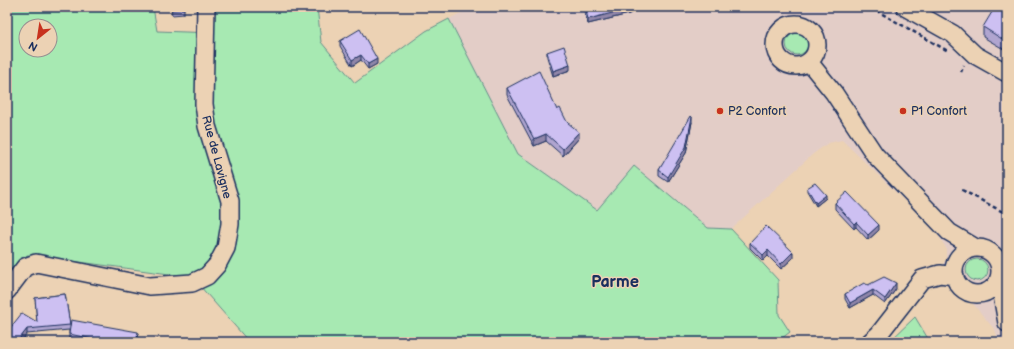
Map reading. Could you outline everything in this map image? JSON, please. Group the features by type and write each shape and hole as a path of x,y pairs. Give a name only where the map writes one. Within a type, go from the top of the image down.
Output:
{"street":[{"name":"Rue de Lavigne","path":"7,291 25,267 36,263 150,286 192,283 207,276 217,265 226,248 230,224 230,201 208,126 204,104 206,7"},
{"path":"905,7 953,34 975,55 1007,73"},
{"path":"809,62 834,93 875,155 949,232 976,248 987,250 996,258 1000,271 999,278 1007,324"},
{"path":"949,232 950,271 963,289 970,293 980,295 993,305 1007,324"},
{"path":"870,342 879,334 922,279 950,271 965,252 976,248"},
{"path":"980,295 990,291 999,278"}],"path":[{"path":"870,7 953,54"},
{"path":"962,190 1007,214"},
{"path":"1004,212 1007,206"}],"shaded area":[{"path":"473,7 1007,7 1007,342 999,342 995,330 941,266 946,260 946,248 935,230 842,140 828,143 813,154 731,229 708,228 634,166 597,210 518,154 449,19"}],"green space":[{"path":"7,7 153,7 157,31 214,33 213,7 317,7 321,42 355,83 426,31 449,19 518,154 597,210 634,166 708,228 731,229 778,280 779,315 790,332 777,342 249,342 192,277 27,255 7,279"},
{"path":"797,33 805,36 808,44 805,52 797,55 789,52 786,44 789,36"},
{"path":"977,259 985,262 988,270 985,278 977,281 969,278 966,270 969,262"},
{"path":"915,317 930,342 889,342"}],"building":[{"path":"172,7 184,7 184,9 172,10"},
{"path":"585,7 632,7 588,19"},
{"path":"995,7 1007,7 1007,42 983,27"},
{"path":"360,29 377,59 368,64 361,55 352,60 340,41"},
{"path":"564,46 570,65 553,71 547,52"},
{"path":"539,71 557,110 560,108 567,122 579,132 563,149 546,134 534,139 507,88"},
{"path":"691,116 686,147 668,177 659,170"},
{"path":"815,183 826,195 816,203 807,188"},
{"path":"847,192 879,225 868,235 856,222 854,224 835,203"},
{"path":"766,226 793,252 781,264 768,250 763,255 750,243"},
{"path":"884,277 896,283 885,299 873,290 850,303 845,294 864,283 868,285"},
{"path":"65,294 70,325 27,329 17,342 7,342 7,332 22,313 37,322 35,298"},
{"path":"71,320 138,332 136,342 108,342 69,334"},
{"path":"158,339 158,342 148,342"}],"waterway":[{"path":"7,13 9,7"}],"place":[{"name":"P2 Confort","path":"720,111"},
{"name":"P1 Confort","path":"903,111"}],"district":[{"name":"Parme","path":"615,281"}]}
